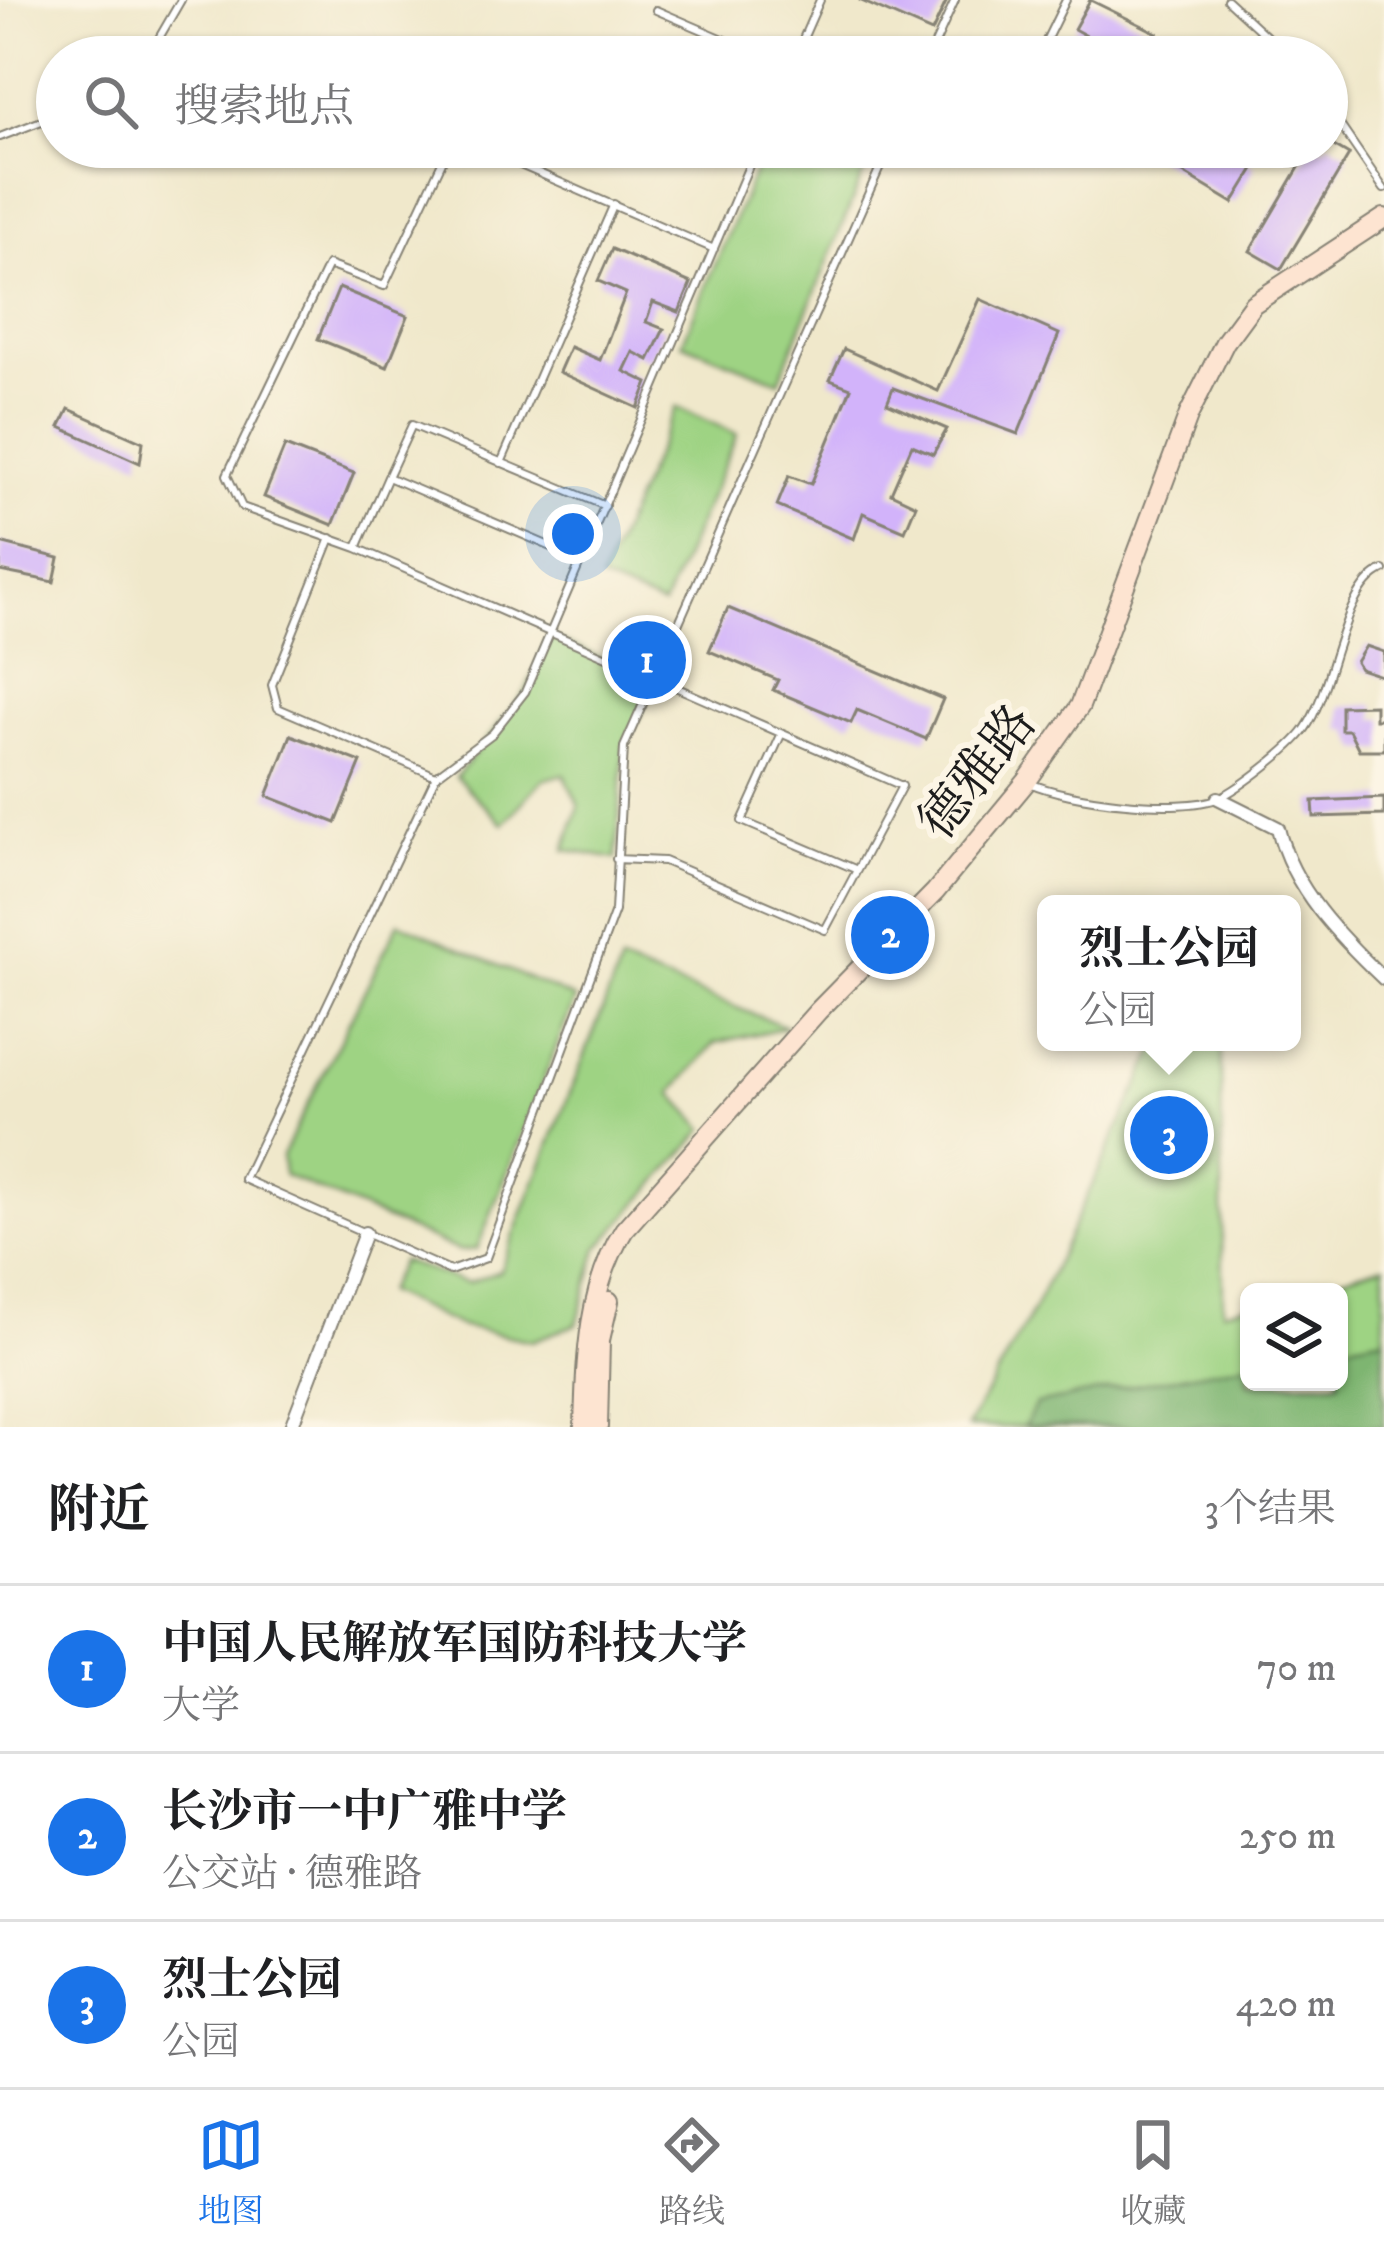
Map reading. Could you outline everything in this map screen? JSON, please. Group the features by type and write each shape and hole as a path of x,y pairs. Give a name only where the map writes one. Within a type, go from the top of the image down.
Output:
{"street":[{"name":"德雅路","path":"584,1427 587,1340 606,1265 624,1230 818,1011 935,892 1030,784 1080,706 1189,414 1225,342 1253,304 1275,286 1384,218"},
{"name":"德雅路","path":"598,1427 600,1340 617,1267 632,1239 1030,784 1086,711 1197,416 1232,342 1275,296 1384,227"},
{"path":"1218,798 1278,828 1283,849 1333,930 1384,979"},
{"path":"291,1427 365,1233"}],"lane":[{"path":"160,36 181,0"},
{"path":"805,36 820,0"},
{"path":"939,36 955,0"},
{"path":"1048,36 1066,0"},
{"path":"1227,0 1266,36"},
{"path":"656,10 716,36"},
{"path":"0,137 36,123"},
{"path":"1348,137 1384,189"},
{"path":"439,168 384,286 328,265 227,475 242,507 357,548 549,636 902,785 825,930 664,861 616,859"},
{"path":"528,168 714,249"},
{"path":"749,168 524,692 492,734 436,776 244,1179 450,1271 486,1258 615,911 624,747 880,168"},
{"path":"501,463 614,204"},
{"path":"357,548 412,425 605,506"},
{"path":"388,477 582,560"},
{"path":"331,538 272,686 278,708 436,776"},
{"path":"1030,784 1148,805 1218,798 1306,728 1344,641 1358,589 1384,570"},
{"path":"781,735 742,821 855,869"}],"green space":[{"path":"756,168 865,168 779,381 682,343"},
{"path":"676,407 737,434 663,606 600,580"},
{"path":"549,636 657,681 624,747 616,859 565,850 579,806 564,774 542,780 503,824 456,777 525,692"},
{"path":"399,922 575,999 477,1249 459,1251 284,1175 282,1156"},
{"path":"621,963 787,1027 715,1043 672,1093 705,1129 598,1248 577,1324 532,1341 459,1326 386,1292 401,1261 467,1283 500,1271"},
{"path":"1155,1051 1221,1051 1223,1311 1240,1306 1240,1391 1348,1391 1348,1283 1322,1283 1384,1265 1384,1427 967,1427 1035,1307"},
{"path":"1384,1337 1384,1427 1024,1427 1036,1404 1240,1365 1240,1391 1348,1391 1348,1344"}],"building":[{"path":"859,0 947,0 932,32"},
{"path":"1090,0 1157,33 1087,36 1074,29"},
{"path":"1175,168 1254,168 1233,203"},
{"path":"1299,168 1341,168 1281,269 1250,251"},
{"path":"612,249 691,283 679,312 653,302 646,322 664,329 649,360 633,352 624,371 648,383 638,408 559,372 570,347 600,360 626,293 598,281"},
{"path":"339,288 408,316 387,367 318,339"},
{"path":"980,299 1059,334 1018,434 893,388 887,403 947,429 933,454 912,445 891,493 916,505 905,531 863,513 854,539 777,506 789,476 811,484 851,388 830,380 844,349 938,391"},
{"path":"69,409 143,442 140,463 60,427"},
{"path":"285,446 354,473 333,525 264,497"},
{"path":"0,543 59,558 54,582 0,571"},
{"path":"728,608 943,699 926,739 857,710 851,723 773,690 778,680 709,651"},
{"path":"1366,646 1384,652 1384,677 1360,669 1356,662"},
{"path":"1375,705 1375,719 1384,719 1384,750 1359,750 1349,730 1341,730 1341,706"},
{"path":"291,735 361,762 336,823 267,796"},
{"path":"1384,798 1384,815 1314,817 1313,801"}],"place":[{"name":"中国人民解放军国防科技大学","path":"647,660"},
{"name":"长沙市一中广雅中学","path":"890,935"},
{"name":"烈士公园","path":"1169,1135"}]}
